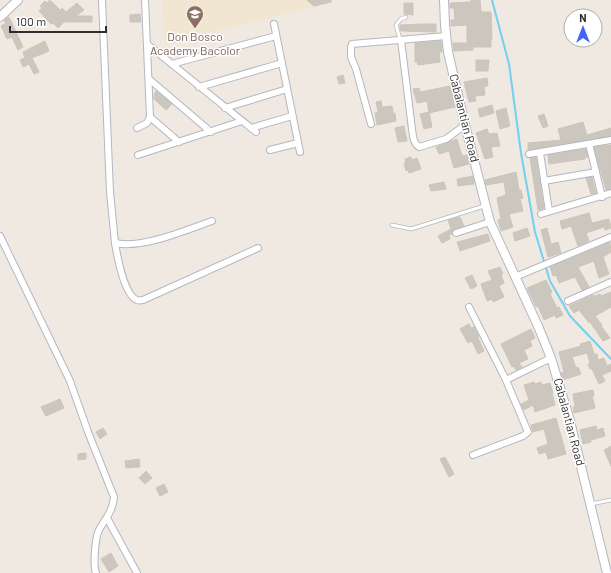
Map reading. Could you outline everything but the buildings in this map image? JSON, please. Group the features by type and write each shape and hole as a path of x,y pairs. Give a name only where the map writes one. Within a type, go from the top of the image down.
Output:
{"street":[{"path":"0,17 18,0"},
{"path":"102,0 110,192 115,243 119,269 131,295 137,300 143,300 258,248"},
{"path":"137,128 147,123 150,117 145,0"},
{"name":"Cabalantian Road","path":"444,0 448,52 490,222 538,326 551,358 570,421 608,573"},
{"path":"274,24 300,152"},
{"path":"172,64 276,36"},
{"path":"371,124 356,69 351,57 352,44 446,36"},
{"path":"401,40 412,129 416,145 419,147 446,140 465,125"},
{"path":"147,44 253,130 292,116"},
{"path":"200,87 282,63"},
{"path":"149,78 211,132"},
{"path":"225,108 287,89"},
{"path":"150,117 179,142"},
{"path":"138,155 242,121"},
{"path":"529,154 611,140"},
{"path":"270,150 298,143"},
{"path":"589,144 602,197"},
{"path":"540,153 549,211"},
{"path":"544,181 596,172"},
{"path":"541,214 602,197 611,193"},
{"path":"115,243 131,244 182,232 212,221"},
{"path":"456,233 490,222"},
{"path":"0,236 70,381 88,432 114,497 114,505 98,532 94,561 96,573"},
{"path":"515,277 611,236"},
{"path":"568,300 611,282"},
{"path":"469,307 506,380 528,432 523,436 473,455"},
{"path":"506,380 551,358"},
{"path":"107,518 137,573"}],"lane":[{"path":"401,40 396,25 401,19 406,17"},
{"path":"392,225 411,229 486,206"},
{"path":"591,504 611,500"}],"shaded area":[{"name":"Don Bosco Academy Bacolor","path":"162,0 340,0 165,44"}],"waterway":[{"path":"492,0 509,64 521,153 535,232 550,281 570,316 611,359"}],"place":[{"name":"Don Bosco Academy Bacolor","path":"195,29"}]}
